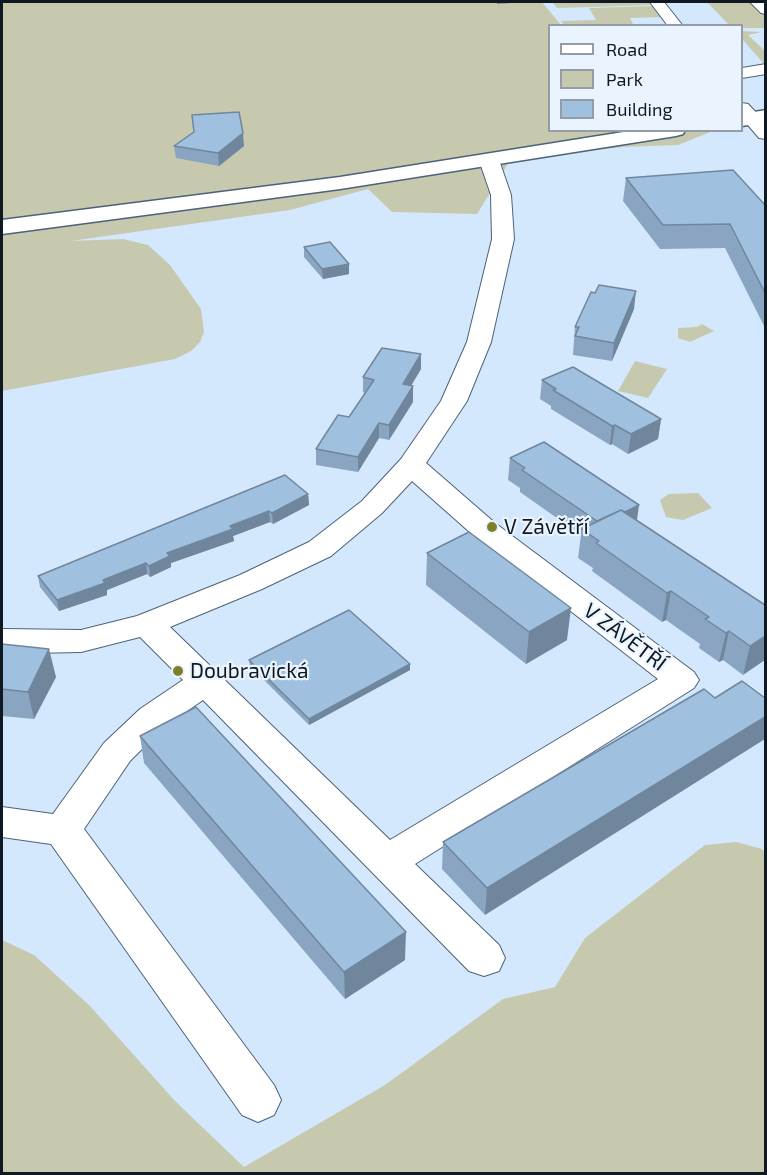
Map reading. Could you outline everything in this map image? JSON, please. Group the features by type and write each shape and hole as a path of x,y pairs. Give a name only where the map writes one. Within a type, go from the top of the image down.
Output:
{"street":[{"path":"657,2 674,24"},
{"path":"757,2 765,10"},
{"path":"743,73 765,69"},
{"path":"750,116 765,134"},
{"path":"2,227 340,183 664,132"},
{"path":"2,640 81,641 147,624 251,582 321,549 372,507 411,465 454,401 479,342 503,240 501,195 489,160"},
{"name":"V ZÁVĚTŘÍ","path":"387,862 682,680 484,530 411,465"},
{"path":"147,624 484,958"},
{"path":"63,830 117,752 152,718 204,682"},
{"path":"2,822 63,830 258,1100"}],"green space":[{"path":"2,2 542,2 560,24 548,24 548,132 710,132 678,145 624,147 511,159 477,214 392,212 368,189 290,210 71,241 123,239 148,245 170,265 201,309 204,332 200,342 191,351 175,359 2,391"},
{"path":"552,2 652,2 655,5 557,8"},
{"path":"707,2 753,2 765,14 765,28 743,28 743,24 728,24"},
{"path":"656,6 665,17 630,18 633,24 563,24 561,21 596,20 589,8"},
{"path":"743,31 762,32 748,35 765,51 765,65 743,40"},
{"path":"702,324 714,331 690,342 678,338 678,328 697,327"},
{"path":"635,361 667,369 648,398 618,391"},
{"path":"698,493 712,508 683,520 666,517 660,500 669,494"},
{"path":"736,842 762,849 765,853 765,1173 2,1173 2,940 34,955 89,1005 176,1102 244,1167 385,1085 503,999 555,987 585,938 705,845"}],"building":[{"path":"239,112 243,133 218,153 174,146 194,132 192,115"},
{"path":"733,170 765,205 765,293 730,224 663,225 626,178"},
{"path":"330,242 349,264 322,269 304,247"},
{"path":"599,285 636,291 614,343 575,336 579,327 575,327 591,292 595,293"},
{"path":"382,348 421,354 403,384 413,386 389,425 379,423 358,457 316,449 338,415 349,417 374,380 363,377"},
{"path":"573,367 661,419 631,434 615,425 612,426 553,390 556,389 542,380"},
{"path":"544,442 639,505 597,521 522,470 525,468 510,458"},
{"path":"285,475 308,494 272,513 269,511 230,526 233,529 167,553 170,556 149,566 146,563 103,580 105,583 57,600 38,576"},
{"path":"621,510 765,605 765,636 750,646 729,631 726,633 705,619 709,617 671,591 667,593 596,543 599,541 582,529"},
{"path":"469,532 571,608 529,632 427,553"},
{"path":"349,610 410,664 309,719 249,660"},
{"path":"2,644 49,649 28,692 2,689"},
{"path":"742,681 765,698 765,717 487,888 443,842 704,689 715,698"},
{"path":"196,707 406,932 344,972 140,736"}],"place":[{"name":"V Závětří","path":"492,527"},
{"name":"Doubravická","path":"178,671"}]}
